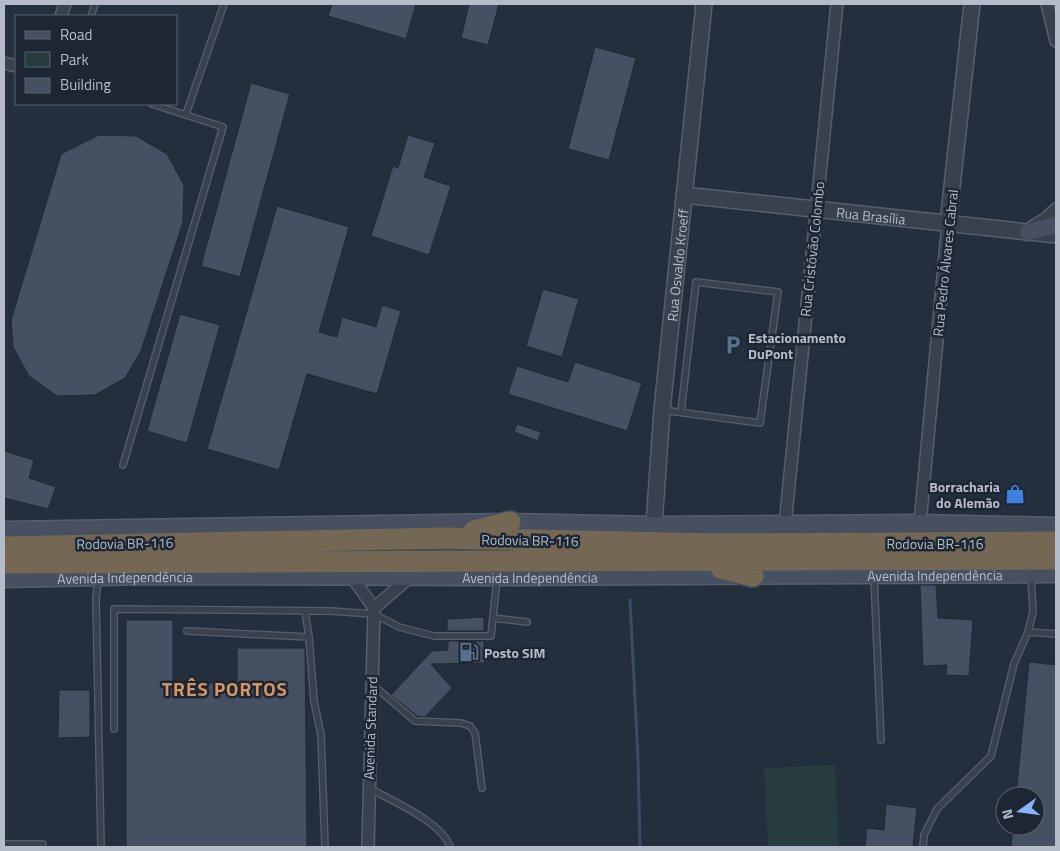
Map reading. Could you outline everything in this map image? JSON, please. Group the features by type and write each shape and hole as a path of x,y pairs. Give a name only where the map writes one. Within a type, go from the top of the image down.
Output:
{"highway":[{"path":"444,538 510,522"},
{"name":"Rodovia BR-116","path":"4,547 444,538 715,544 1056,542"},
{"name":"Rodovia BR-116","path":"4,562 1056,559"},
{"path":"689,560 753,576"}],"main road":[{"path":"1025,231 1056,224"},
{"path":"1056,519 1056,526"},
{"name":"Rodovia BR-116","path":"4,530 510,522 654,525 920,523 1056,526"},
{"name":"Avenida Independência","path":"4,579 98,577 1056,574"}],"street":[{"name":"Rua Osvaldo Kroeff","path":"654,525 662,410 704,4"},
{"name":"Rua Cristóvão Colombo","path":"786,525 837,4"},
{"name":"Rua Pedro Álvares Cabral","path":"920,523 948,223 972,4"},
{"path":"1048,4 1056,41"},
{"name":"Rua Brasília","path":"684,194 1056,235"},
{"path":"1025,231 1038,225 1056,208"},
{"path":"352,577 374,611 410,577"},
{"name":"Avenida Standard","path":"368,847 368,787 374,611"}],"lane":[{"path":"186,114 224,4"},
{"path":"124,465 223,127 155,105"},
{"path":"662,410 760,423 778,292 696,282 681,412"},
{"path":"923,847 924,836 937,809 991,756 1014,664 1028,632 1033,612 1031,574"},
{"path":"874,575 880,740"},
{"path":"98,577 96,599 101,847"},
{"path":"114,729 114,610 374,611 399,627 434,636 491,636 497,577"},
{"path":"305,611 314,701 321,735 325,847"},
{"path":"493,618 528,622"},
{"path":"187,631 309,637"},
{"path":"1028,632 1056,634"},
{"path":"371,684 415,721 461,723 470,726 475,733 482,788"},
{"path":"368,787 431,824 448,839 450,847"},
{"path":"4,844 43,844"}],"green space":[{"path":"835,765 839,847 768,847 764,768"}],"building":[{"path":"332,4 416,4 406,39 328,16"},
{"path":"469,4 499,4 488,45 461,38"},
{"path":"595,47 636,58 609,160 568,149"},
{"path":"251,83 290,94 240,277 201,266"},
{"path":"99,135 136,136 167,154 184,185 183,222 141,351 125,378 95,395 57,396 29,376 13,347 11,320 61,154"},
{"path":"408,135 435,143 424,177 451,186 429,255 371,236 393,166 398,168"},
{"path":"277,206 349,227 319,332 337,337 342,317 376,327 382,305 401,311 377,394 307,374 279,470 207,449"},
{"path":"543,289 579,299 562,357 526,346"},
{"path":"180,314 220,325 187,443 147,431"},
{"path":"575,362 642,383 627,431 508,394 517,366 568,382"},
{"path":"517,424 541,432 538,441 514,432"},
{"path":"4,451 34,460 29,478 56,487 48,509 4,498"},
{"path":"920,585 936,585 938,618 973,620 969,676 946,675 947,665 923,666"},
{"path":"484,617 484,631 447,631 447,619"},
{"path":"126,620 173,620 173,683 237,683 237,648 305,648 307,847 126,847"},
{"path":"448,641 484,641 485,663 431,664 452,688 425,717 417,716 391,695 432,651 448,650"},
{"path":"1029,662 1056,665 1056,847 1011,847 1012,836 1045,836 1045,786 1017,786"},
{"path":"59,690 90,690 90,737 58,738"},
{"path":"886,804 917,808 913,847 865,847 867,828 884,830"}],"waterway":[{"path":"630,600 638,759 640,847"}],"place":[{"name":"Estacionamento DuPont","path":"733,345"},
{"name":"Borracharia do Alemão","path":"1015,494"},
{"name":"Posto SIM","path":"469,652"}],"district":[{"name":"TRÊS PORTOS","path":"225,688"}]}
